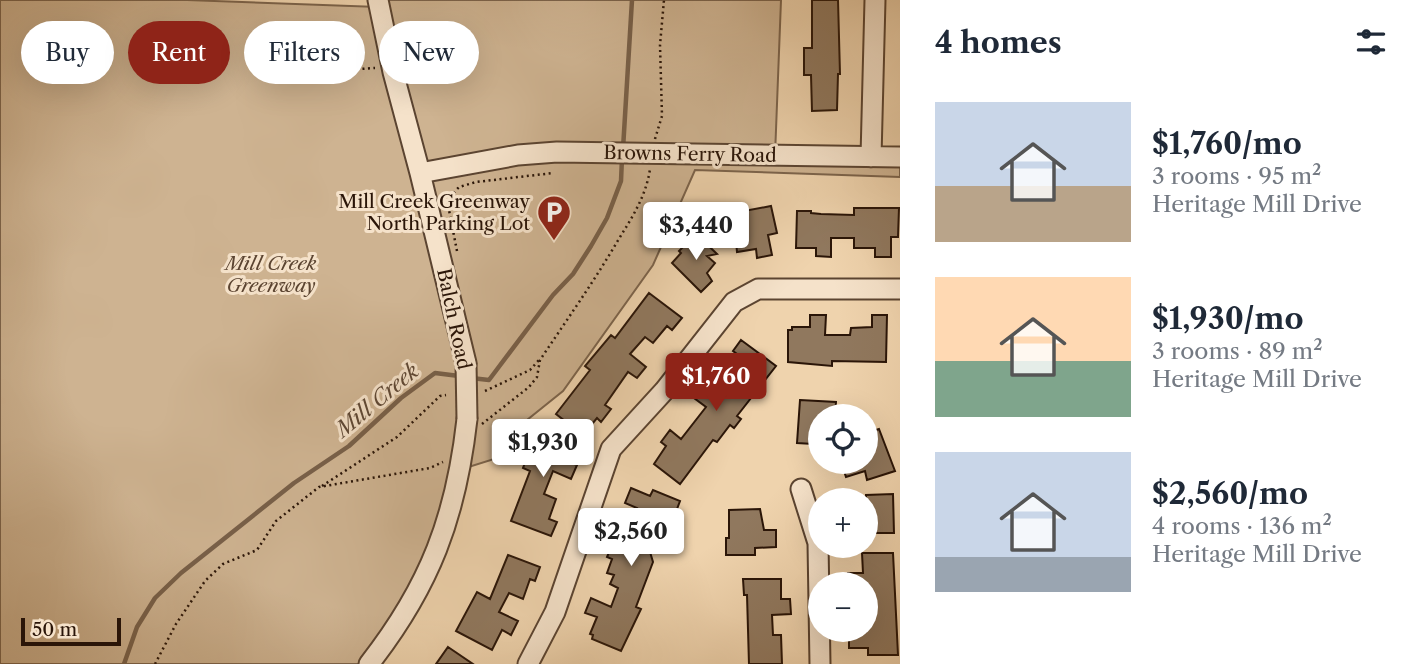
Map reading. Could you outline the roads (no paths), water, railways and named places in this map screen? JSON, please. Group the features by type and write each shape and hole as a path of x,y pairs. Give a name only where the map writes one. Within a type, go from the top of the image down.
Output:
{"street":[{"name":"Balch Road","path":"369,664 396,630 426,575 446,528 473,423 466,363 393,72 378,0"},
{"path":"871,157 876,0"},
{"name":"Browns Ferry Road","path":"406,120 419,144 441,160 481,163"},
{"name":"Browns Ferry Road","path":"420,173 518,155 556,152 900,157"},
{"name":"Browns Ferry Road","path":"430,217 441,183 452,173 481,163"},
{"path":"528,664 555,612 611,449 664,391 734,302 758,289 900,289"},
{"path":"801,489 818,543 820,664"}],"waterway":[{"name":"Mill Creek","path":"623,149 632,0"},
{"name":"Mill Creek","path":"471,378 489,380 553,295 573,274 607,218 621,181 622,158"},
{"name":"Mill Creek","path":"124,664 137,627 155,598 181,573 294,483 349,446 401,398 435,373 459,376"}],"place":[{"name":"Mill Creek Greenway North Parking Lot","path":"554,242"}],"park label":[{"name":"Mill Creek Greenway","path":"271,274"}]}
